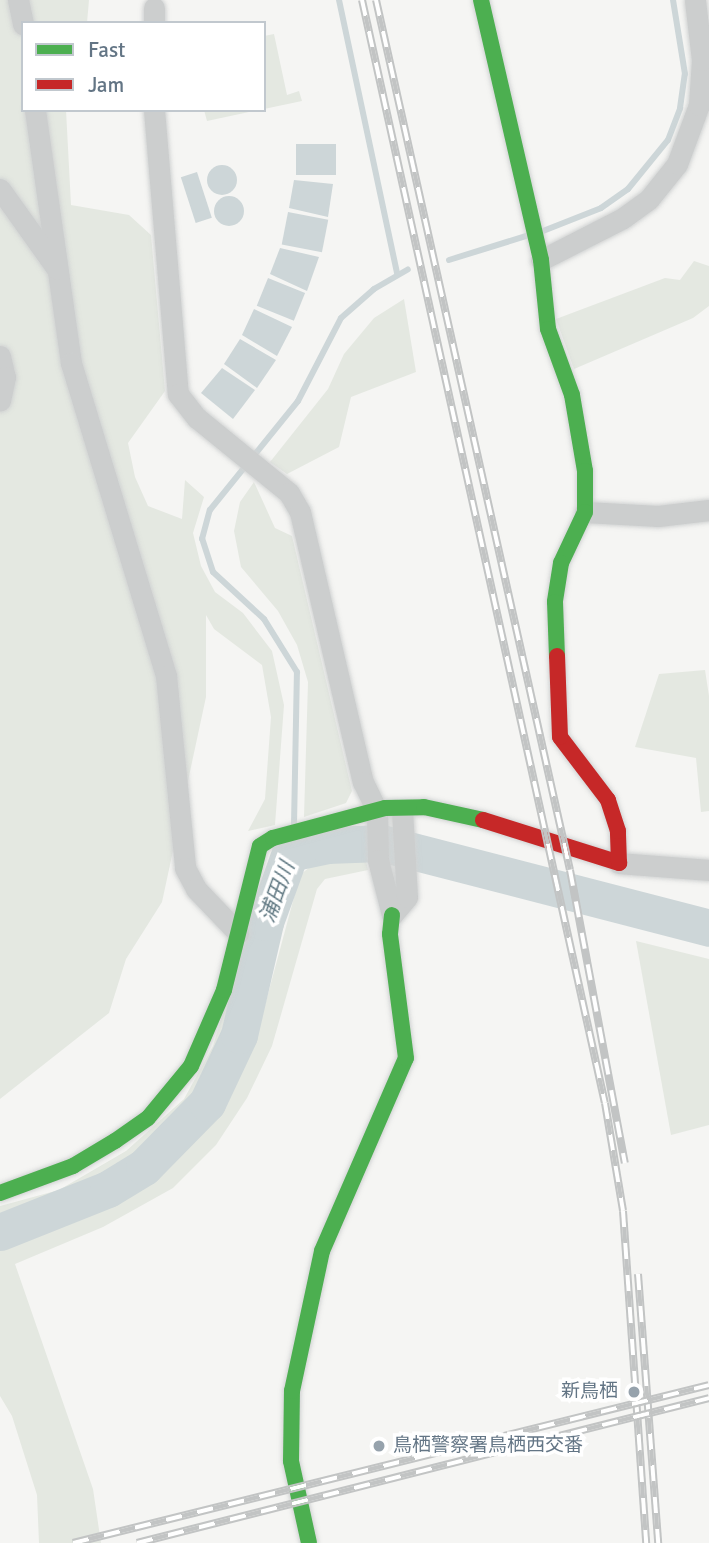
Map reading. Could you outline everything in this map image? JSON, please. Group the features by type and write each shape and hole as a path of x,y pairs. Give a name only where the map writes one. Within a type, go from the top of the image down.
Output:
{"street":[{"path":"18,0 22,21"},
{"path":"481,0 539,255 548,329 572,395 579,429 585,512 561,563 555,602 560,737 608,800 618,831 619,863"},
{"path":"539,255 623,218 649,199 677,163 704,106 695,0"},
{"path":"35,112 71,363 166,676 185,868 196,889 239,933"},
{"path":"154,112 178,394 197,418 277,482 300,512 363,782 377,822 378,860 392,915 390,934 406,1058 322,1251 292,1391 291,1461 309,1543"},
{"path":"0,189 43,256 57,269"},
{"path":"0,356 5,377 0,400"},
{"path":"585,512 658,516 709,510"},
{"path":"0,1193 73,1166 148,1118 191,1066 212,1026 239,933 260,846 273,838 377,822 402,810 424,807 464,814 619,863 709,870"},
{"path":"392,915 407,897 403,855 406,832 402,810"}],"shaded area":[{"path":"0,0 89,0 87,21 21,21 21,112 66,112 71,205 129,215 151,235 165,391 128,443 135,477 148,506 182,519 185,480 204,497 193,533 201,566 215,592 243,613 272,651 284,705 275,825 248,831 265,799 271,717 262,665 214,629 206,615 206,697 162,902 126,959 109,1013 0,1099"},
{"path":"274,34 287,95 299,91 302,101 266,109 266,36"},
{"path":"205,112 249,112 207,121"},
{"path":"296,144 336,144 336,175 296,175"},
{"path":"222,165 233,169 237,180 233,191 222,195 211,191 207,180 211,169"},
{"path":"197,172 212,218 196,223 181,177"},
{"path":"294,180 333,184 328,217 289,208"},
{"path":"229,196 240,200 244,211 240,222 229,226 218,222 214,211 218,200"},
{"path":"288,212 328,220 322,252 282,244"},
{"path":"280,248 319,257 307,291 270,274"},
{"path":"694,261 709,266 709,306 693,318 574,369 556,319 665,278 680,280"},
{"path":"268,278 305,293 294,321 257,306"},
{"path":"404,299 416,372 351,397 339,447 287,474 270,462 328,389 344,354 374,318"},
{"path":"254,309 292,327 277,356 242,335"},
{"path":"240,339 276,360 257,388 224,364"},
{"path":"222,368 255,390 233,419 201,393"},
{"path":"254,482 275,528 292,536 352,791 346,803 304,817 308,682 297,645 278,611 241,567 234,531 240,502"},
{"path":"705,670 709,696 709,811 701,812 696,758 635,747 659,674"},
{"path":"286,846 266,889 230,1039 198,1100 127,1167 0,1219 0,1206 59,1190 126,1151 184,1099 213,1046 271,852"},
{"path":"365,857 368,870 325,879 317,889 272,1046 247,1098 216,1145 173,1188 103,1227 15,1264 93,1489 101,1543 39,1543 37,1495 12,1416 0,1396 0,1249 107,1207 165,1172 216,1119 254,1046 300,875 316,862"},
{"path":"636,941 709,959 709,1125 671,1135"}],"waterway":[{"path":"339,0 397,274"},
{"path":"543,231 601,208 628,189 668,140 680,108 685,74 673,0"},
{"path":"449,260 526,236"},
{"path":"294,825 297,672 264,619 213,572 202,539 210,510 298,401 341,318 374,289 408,269"},
{"name":"浦田川","path":"0,1232 108,1189 144,1167 207,1103 239,1035 265,922 290,853 327,845 381,843 709,928"}],"railway":[{"path":"362,0 605,1103 623,1211 646,1543"},
{"path":"376,0 570,870 625,1163"},
{"path":"638,1274 658,1543"},
{"path":"73,1543 709,1385"},
{"path":"137,1543 709,1398"}],"traffic: fast":[{"path":"481,0 541,260 548,329 572,395 585,471 585,512 561,563 555,602 557,656"},
{"path":"0,1193 73,1166 115,1141 148,1118 191,1066 224,990 260,846 273,838 385,808 424,807 483,820"},
{"path":"309,1543 291,1461 292,1391 322,1251 406,1058 390,934 392,915"}],"traffic: jam":[{"path":"483,820 619,863 618,831 608,800 560,737 557,656"}],"place":[{"name":"新鳥栖","path":"634,1392"},
{"name":"鳥栖警察署鳥栖西交番","path":"379,1446"}]}
